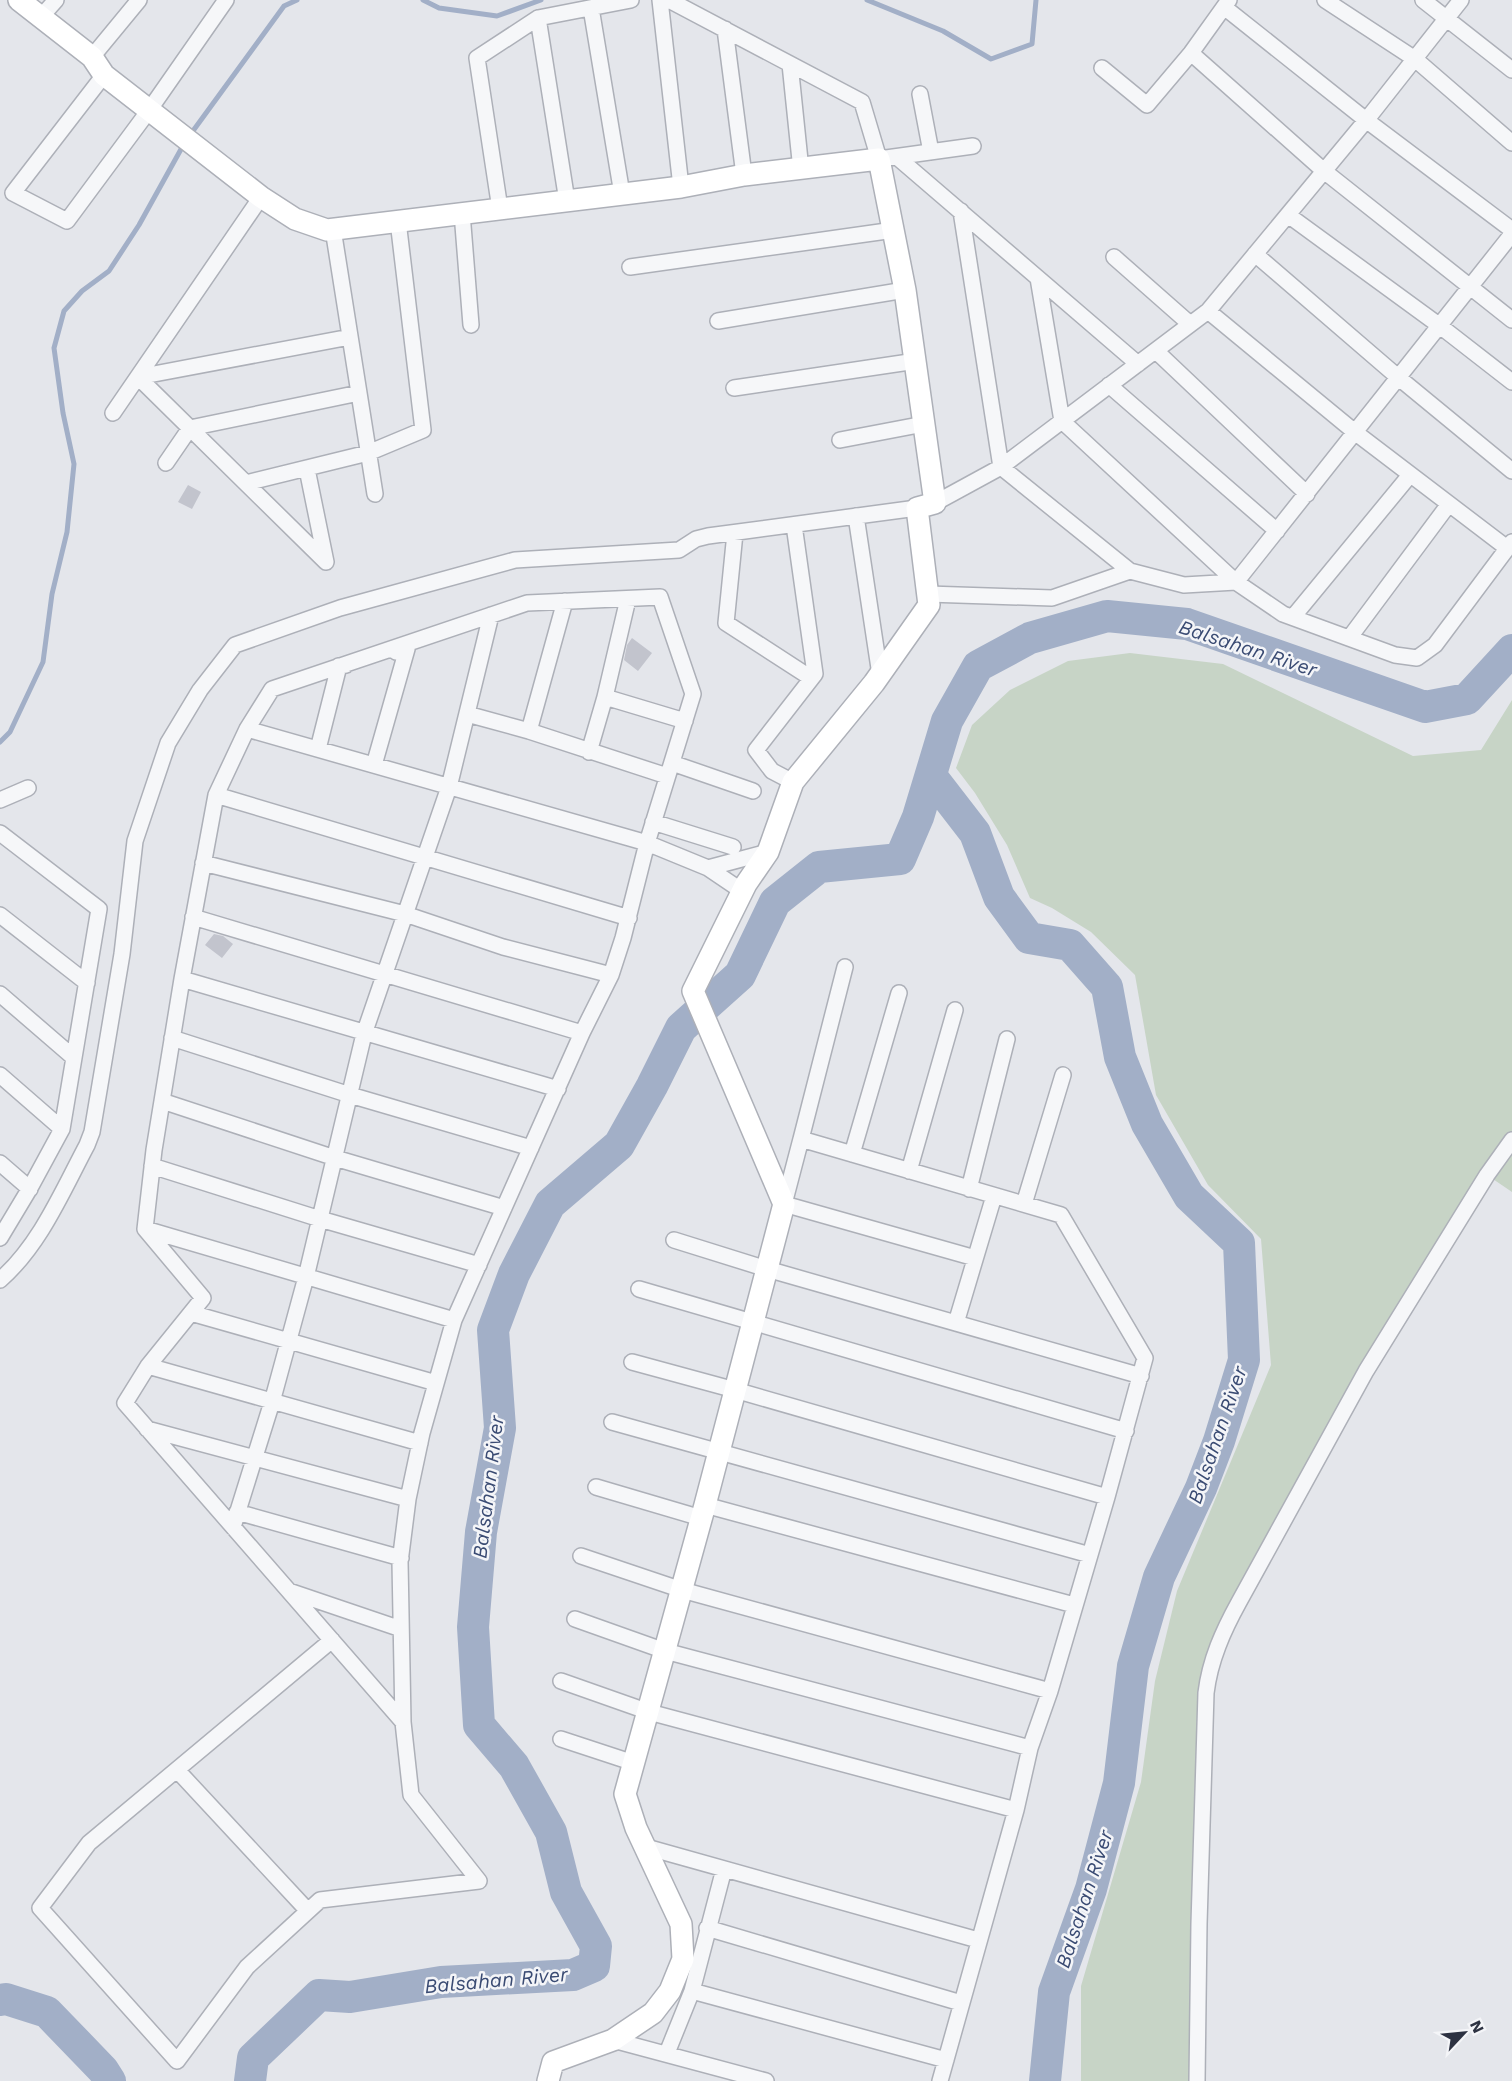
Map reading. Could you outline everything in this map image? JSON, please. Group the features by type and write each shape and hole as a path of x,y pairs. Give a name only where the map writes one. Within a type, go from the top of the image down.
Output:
{"street":[{"path":"18,0 92,57 104,75 261,197 295,219 327,230 681,187 744,175 801,170 973,146"},
{"path":"40,18 56,0"},
{"path":"92,57 139,0"},
{"path":"104,75 13,193 67,221 150,109 226,0"},
{"path":"500,209 477,58 537,18 632,0"},
{"path":"660,0 681,187"},
{"path":"669,0 862,102 888,158 894,230 924,424 929,605 880,675 793,782 768,852 742,891 693,991 784,1204"},
{"path":"1325,0 1415,59 1512,143"},
{"path":"1423,0 1512,70"},
{"path":"0,1280 13,1269 31,1247 92,1132 122,954 135,841 168,743 200,690 235,645 340,608 515,560 680,550 696,539 926,505 1001,467 1208,311 1366,120 1461,0"},
{"path":"1102,68 1148,105 1191,53 1227,4 1366,120 1512,230"},
{"path":"591,8 622,194"},
{"path":"537,18 567,201"},
{"path":"725,30 744,175"},
{"path":"1191,53 1324,171 1512,320"},
{"path":"790,64 801,170"},
{"path":"920,94 931,152"},
{"path":"888,158 961,212 1138,364"},
{"path":"113,413 261,197"},
{"path":"961,212 1001,467 1130,571 1184,585 1236,582 1512,234"},
{"path":"462,213 471,325"},
{"path":"1288,215 1440,326 1512,382"},
{"path":"246,483 368,453 423,430 398,221"},
{"path":"333,229 375,494"},
{"path":"630,267 894,230"},
{"path":"1255,254 1399,378 1512,471"},
{"path":"1114,257 1190,324"},
{"path":"1038,278 1062,421 1236,582 1283,614 1395,655 1417,657 1435,645 1510,545 1410,475 1208,311"},
{"path":"718,321 905,290"},
{"path":"138,377 350,337"},
{"path":"1155,351 1307,494"},
{"path":"734,388 916,361"},
{"path":"138,377 326,562 307,469"},
{"path":"1109,385 1277,531"},
{"path":"166,463 190,428 359,393"},
{"path":"840,440 924,424"},
{"path":"1293,617 1410,475"},
{"path":"1350,637 1449,504"},
{"path":"856,516 880,675"},
{"path":"793,782 772,771 756,750 815,674 794,525"},
{"path":"735,532 726,623 811,678"},
{"path":"928,594 1052,598 1130,571"},
{"path":"332,1640 90,1843 40,1908 177,2061 247,1967 320,1900 479,1881 411,1795 403,1722 401,1629 401,1558 408,1499 420,1443 454,1320 582,1034 611,975 628,918 646,843 693,694 660,597 528,603 272,689 247,729 216,795 172,1038 152,1166 145,1229 202,1298 148,1366 125,1403 235,1520 289,1592 332,1640 403,1722"},
{"path":"589,752 628,599"},
{"path":"530,731 565,602"},
{"path":"235,1520 289,1341 364,1034 449,787 491,615"},
{"path":"339,666 407,649 374,765"},
{"path":"318,749 339,666"},
{"path":"604,697 685,721"},
{"path":"467,714 530,731 589,752 753,791"},
{"path":"247,729 646,843 708,868 742,891"},
{"path":"0,800 28,788"},
{"path":"216,795 628,918"},
{"path":"653,822 732,847"},
{"path":"0,833 99,909 62,1129 30,1189 0,1238"},
{"path":"708,868 768,852"},
{"path":"203,863 405,914 502,947 611,975"},
{"path":"0,915 87,983"},
{"path":"193,916 582,1034"},
{"path":"548,2081 553,2062 613,2040 653,2013 670,1991 684,1959 681,1924 625,1794 719,1452 845,968"},
{"path":"182,979 558,1089"},
{"path":"852,1154 899,993"},
{"path":"0,994 73,1058"},
{"path":"909,1171 955,1010"},
{"path":"172,1038 350,1095 531,1148"},
{"path":"969,1189 1007,1039"},
{"path":"0,1075 62,1129"},
{"path":"1024,1204 1063,1075"},
{"path":"162,1101 335,1158 504,1208"},
{"path":"801,1139 1061,1215 1145,1358 1050,1691 1030,1748 1016,1810 940,2081"},
{"path":"1197,2081 1206,1693 1213,1657 1222,1632 1366,1371 1487,1174 1512,1140"},
{"path":"0,1163 30,1189"},
{"path":"152,1166 320,1219 479,1264"},
{"path":"956,1323 994,1196"},
{"path":"784,1204 975,1258"},
{"path":"145,1229 454,1320"},
{"path":"674,1240 767,1269 1141,1376"},
{"path":"639,1289 1126,1431"},
{"path":"191,1312 436,1383"},
{"path":"632,1362 1107,1497"},
{"path":"148,1366 420,1443"},
{"path":"612,1422 1090,1554"},
{"path":"147,1428 254,1459 408,1499"},
{"path":"596,1487 703,1511 1074,1605"},
{"path":"235,1520 401,1558"},
{"path":"580,1556 682,1590 1050,1691"},
{"path":"289,1592 401,1629"},
{"path":"575,1619 665,1651 1030,1748"},
{"path":"561,1681 649,1712 1016,1810"},
{"path":"561,1739 634,1763"},
{"path":"177,1770 308,1911"},
{"path":"646,1847 978,1940"},
{"path":"667,2053 692,1991 723,1869"},
{"path":"707,1928 961,2002"},
{"path":"692,1991 946,2060"},
{"path":"613,2040 766,2081"}],"green space":[{"path":"1130,653 1223,664 1413,756 1481,750 1512,700 1512,1192 1487,1175 1447,1240 1216,1649 1205,1716 1198,2081 1081,2081 1081,1986 1141,1782 1155,1681 1177,1591 1271,1365 1261,1239 1208,1185 1156,1095 1135,975 1091,932 1052,908 1030,898 1007,845 975,793 956,768 972,725 1010,690 1068,661"}],"building":[{"path":"188,485 201,492 192,509 178,502"},
{"path":"632,638 652,653 638,671 624,660 627,645"},
{"path":"214,934 223,936 233,944 222,958 205,945"}],"waterway":[{"path":"190,135 284,6 297,0"},
{"path":"423,0 439,8 497,16 541,0"},
{"path":"867,0 943,31 991,59 1032,44 1036,0"},
{"path":"0,742 10,732 43,662 52,594 67,532 74,464 63,413 54,348 64,311 82,291 109,271 139,225 185,142"},
{"name":"Balsahan River","path":"250,2081 253,2058 319,1995 350,1997 441,1982 573,1975 594,1966 596,1946 566,1892 551,1832 514,1766 479,1725 473,1627 481,1532 500,1428 493,1330 514,1274 550,1204 619,1145 681,1028 740,975 775,902 819,867 900,859 918,817 947,721 978,666 1030,638 1107,616 1187,624 1425,707 1467,699 1512,650"},
{"name":"Balsahan River","path":"931,776 975,833 999,897 1029,938 1070,945 1107,987 1120,1057 1147,1124 1189,1196 1239,1243 1244,1360 1219,1441 1201,1488 1159,1577 1133,1666 1119,1783 1091,1889 1054,1992 1045,2081"},
{"name":"Balsahan River","path":"0,2000 6,1999 47,2012 103,2070 110,2081"}]}
